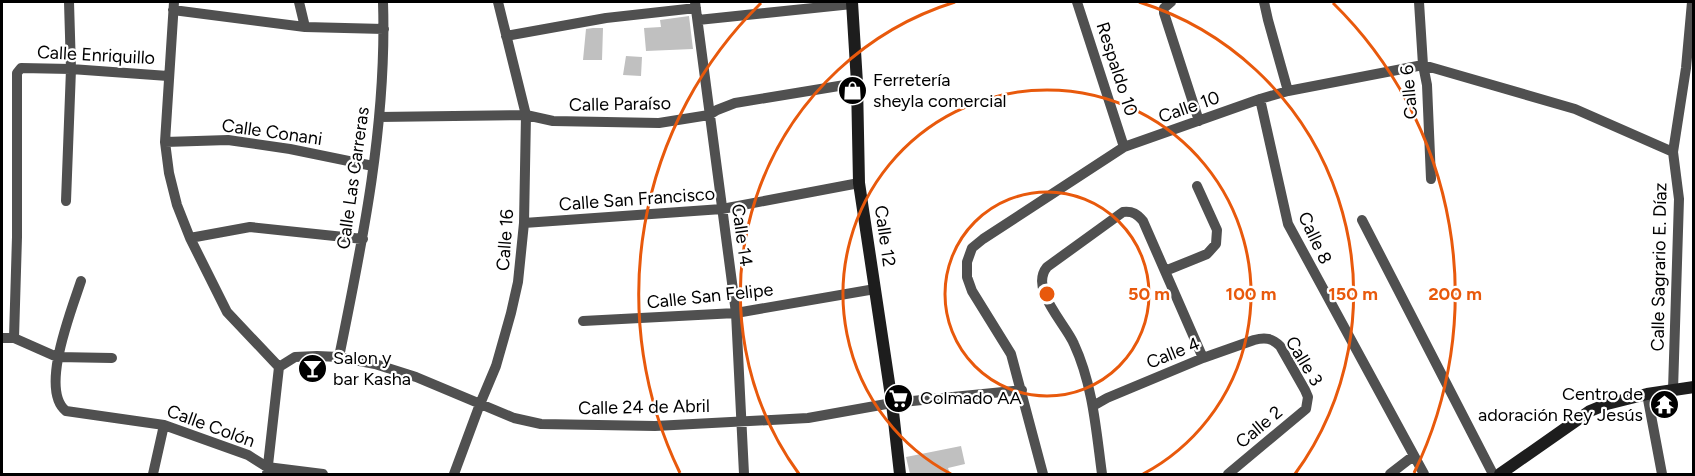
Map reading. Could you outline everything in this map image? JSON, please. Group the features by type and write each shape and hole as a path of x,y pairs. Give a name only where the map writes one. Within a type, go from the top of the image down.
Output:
{"main road":[{"name":"Calle 12","path":"852,3 857,84 859,183 892,403 900,474"},
{"path":"1500,474 1590,411 1607,404 1647,394 1694,387"}],"street":[{"path":"66,201 71,69 69,2"},
{"path":"299,2 305,27"},
{"name":"Calle Las Carreras","path":"339,357 363,239 373,166 379,117 384,29 383,2"},
{"name":"Calle 16","path":"454,474 496,366 511,314 518,282 524,224 526,115 498,2"},
{"name":"Respaldo 10","path":"1077,2 1124,147"},
{"path":"1171,2 1164,8 1164,13 1199,121"},
{"path":"1264,2 1288,91"},
{"name":"Calle 6","path":"1419,2 1423,65 1427,86 1431,179"},
{"name":"Calle Sagrario E. Díaz","path":"1673,390 1679,199 1673,152 1690,68 1692,2"},
{"path":"698,20 852,3"},
{"path":"506,36 695,5"},
{"name":"Calle 14","path":"695,5 736,313 744,474"},
{"path":"267,470 279,367 227,312 190,238 177,206 169,173 165,142 173,6 305,27 384,29"},
{"name":"Calle 10","path":"1043,474 1011,354 972,291 967,277 967,262 972,248 1124,147 1288,91 1423,65 1575,109 1673,152"},
{"name":"Calle Enriquillo","path":"14,338 17,237 16,73 21,68 168,76"},
{"name":"Calle Paraíso","path":"379,117 526,115 553,121 584,123 659,123 709,116 735,103 857,84"},
{"name":"Calle 8","path":"1260,99 1288,224 1412,457 1424,474"},
{"name":"Calle Conani","path":"165,142 228,140 290,148 373,166"},
{"name":"Calle San Francisco","path":"524,224 722,209 859,183"},
{"path":"1166,271 1207,254 1216,244 1217,230 1197,186"},
{"path":"1102,474 1093,406 1086,375 1074,343 1044,293 1041,280 1042,273 1047,267 1123,212 1130,211 1137,214 1143,221 1166,271 1203,358"},
{"path":"1362,220 1493,474"},
{"path":"190,238 250,227 363,239"},
{"path":"57,357 81,281"},
{"name":"Calle San Felipe","path":"583,321 736,313 875,289"},
{"path":"2,338 14,338 57,357 112,358"},
{"name":"Calle 4","path":"1093,406 1203,358 1254,340 1269,339"},
{"name":"Calle 3","path":"1269,339 1280,346 1305,390 1308,403"},
{"name":"Calle Colón","path":"57,357 57,399 66,411 164,425 248,455 267,470 323,474"},
{"name":"Calle 24 de Abril","path":"279,367 295,357 339,357 375,364 416,377 514,418 541,424 656,426 808,418 892,403 1022,390"},
{"path":"1647,394 1662,474"},
{"name":"Calle 2","path":"1228,474 1302,412 1308,403"},
{"path":"153,474 164,425"},
{"path":"1390,474 1412,457"}],"building":[{"path":"689,16 693,49 646,51 644,28 661,27 660,20"},
{"path":"603,28 602,60 583,60 586,29"},
{"path":"626,56 642,57 641,76 623,75"},
{"path":"961,446 965,464 948,468 950,474 910,474 906,457"}],"place":[{"name":"Ferretería sheyla comercial","path":"852,90"},
{"name":"Salon y bar Kasha","path":"312,368"},
{"name":"Colmado AA","path":"899,398"},
{"name":"Centro de adoración Rey Jesús","path":"1664,404"}]}
